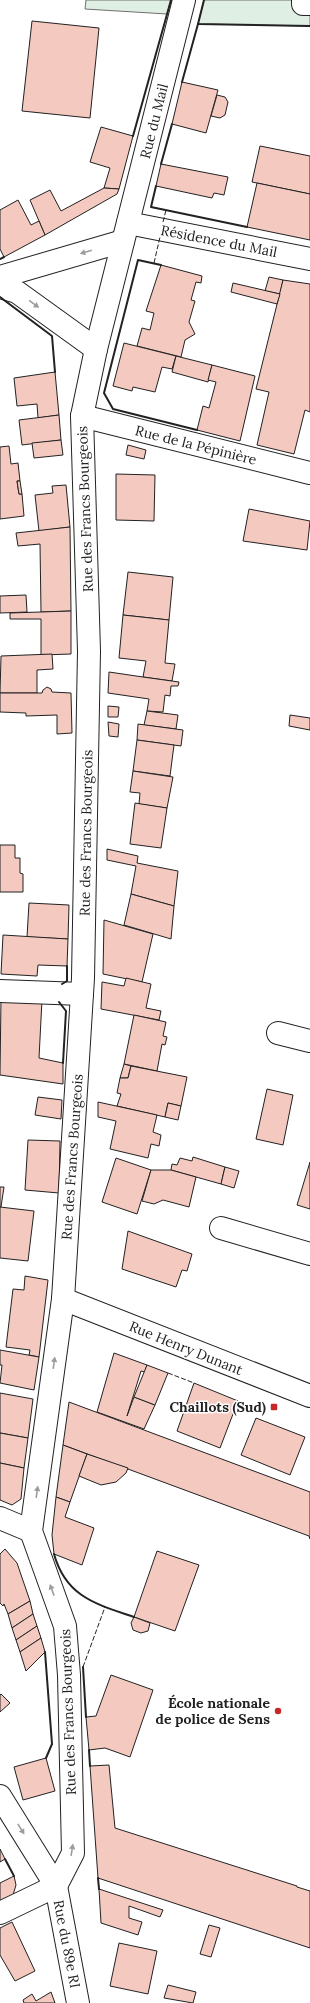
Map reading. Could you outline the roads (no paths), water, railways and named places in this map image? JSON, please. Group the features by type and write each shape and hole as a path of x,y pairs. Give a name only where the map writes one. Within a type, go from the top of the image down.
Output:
{"street":[{"name":"Rue du Mail","path":"82,416 96,349 184,0"},
{"path":"303,0 303,4 310,4"},
{"name":"Résidence du Mail","path":"126,232 310,259"},
{"path":"0,277 126,232"},
{"path":"0,287 17,292 96,349"},
{"name":"Rue de la Pépinière","path":"82,416 310,473"},
{"name":"Rue des Francs Bourgeois","path":"56,1886 73,1853 67,1654 65,1626 31,1531 63,1298 82,994 89,651 82,416"},
{"path":"0,991 82,994"},
{"path":"278,1033 310,1041"},
{"path":"221,1228 310,1254"},
{"name":"Rue Henry Dunant","path":"63,1298 310,1396"},
{"path":"0,1518 31,1531"},
{"path":"0,1796 56,1886 0,1913"},
{"name":"Rue du 89e RI","path":"56,1886 78,2003"}],"place":[{"name":"Chaillots (Sud)","path":"274,1407"},
{"name":"École nationale de police de Sens","path":"278,1711"}]}
